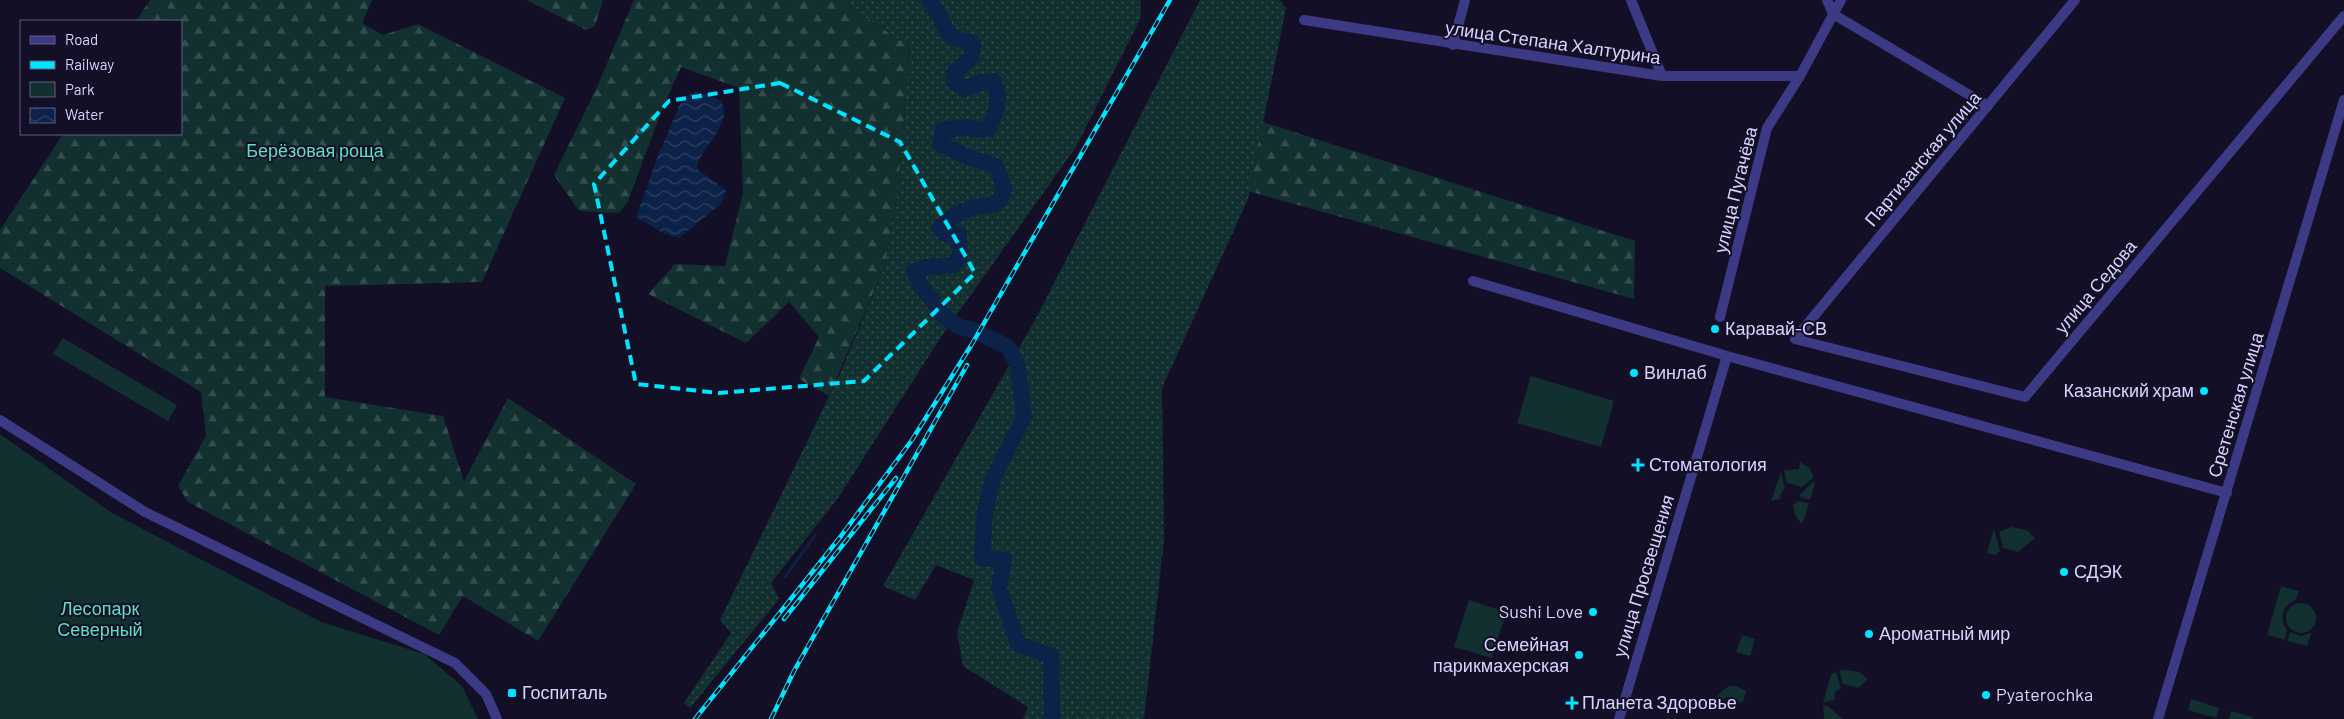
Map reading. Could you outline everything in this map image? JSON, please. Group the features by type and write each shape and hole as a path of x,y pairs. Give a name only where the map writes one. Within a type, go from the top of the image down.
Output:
{"street":[{"path":"1453,45 1465,0"},
{"path":"1631,0 1662,76"},
{"path":"1828,0 1834,14 1988,106"},
{"name":"улица Пугачёва","path":"1720,317 1767,128 1800,76 1841,0"},
{"name":"Партизанская улица","path":"1795,339 2076,0"},
{"name":"улица Седова","path":"1795,339 2025,396 2344,16"},
{"name":"улица Степана Халтурина","path":"1304,20 1453,45 1662,76 1800,76"},
{"name":"Сретенская улица","path":"2158,719 2344,100"},
{"path":"1473,281 1727,356 2227,493"},
{"name":"улица Просвещения","path":"1618,719 1727,356"},
{"path":"0,420 145,512 455,663 486,694 497,719"}],"highlighted area":[{"path":"780,83 900,142 975,273 864,381 719,393 636,384 594,184 669,101"}],"green space":[{"name":"Берёзовая роща","path":"150,0 372,0 362,23 383,35 418,24 565,98 482,282 325,286 325,397 443,416 464,481 508,398 636,484 538,641 463,596 439,635 188,502 178,486 206,436 201,392 0,268 0,230 62,135 182,135 182,20 137,20"},
{"path":"527,0 603,0 595,26 586,30"},
{"path":"634,0 839,0 910,47 898,188 885,265 829,396 799,379 819,337 789,302 746,343 648,294 675,264 725,266 743,193 739,88 681,67 660,115 628,201 619,213 579,211 554,175 597,87"},
{"path":"839,0 1141,0 1141,17 1076,147 943,334 838,498 771,583 779,599 690,708 684,703 731,633 720,620 840,374 885,265 898,188 910,47"},
{"path":"1200,0 1280,0 1286,8 1248,199 1162,388 1164,540 1144,719 1023,719 1028,707 963,666 957,632 974,580 936,565 915,600 883,586 1035,320"},
{"path":"1263,122 1635,241 1634,299 1248,191"},
{"path":"63,338 177,405 168,421 53,354"},
{"path":"1531,376 1614,401 1601,447 1517,423"},
{"name":"Лесопарк Северный","path":"0,434 112,513 321,622 424,654 462,686 478,719 0,719"},
{"path":"1800,462 1810,468 1814,477 1802,487 1787,483 1784,470 1799,469"},
{"path":"1781,472 1785,489 1781,493 1780,499 1771,501"},
{"path":"1814,481 1815,484 1810,500 1800,497 1799,495"},
{"path":"1798,501 1809,503 1801,524 1795,514 1793,505"},
{"path":"2011,527 2027,530 2035,538 2018,552 2003,548 1999,532"},
{"path":"1994,528 2000,551 1995,555 1987,553"},
{"path":"2281,586 2299,591 2296,600 2291,602 2283,612 2283,621 2287,630 2285,640 2267,635"},
{"path":"1469,600 1506,612 1492,658 1454,647"},
{"path":"2301,603 2312,607 2316,618 2312,629 2301,633 2290,629 2286,618 2290,607"},
{"path":"2290,632 2301,636 2311,633 2307,646 2287,641"},
{"path":"1742,635 1755,639 1750,656 1736,652"},
{"path":"1839,671 1859,672 1868,679 1858,688 1843,684"},
{"path":"1836,672 1841,688 1835,692 1835,700 1823,703 1831,674"},
{"path":"1736,686 1746,691 1743,702 1740,703 1734,697 1727,697 1721,701 1719,710 1715,701 1716,698 1725,688"},
{"path":"2191,699 2219,708 2216,718 2188,710"},
{"path":"1823,705 1829,707 1843,719 1824,719"},
{"path":"2231,711 2253,717 2252,719 2229,719"}],"water":[{"path":"697,92 719,100 724,108 724,116 716,134 703,153 697,169 726,190 721,204 679,238 665,234 636,217 657,158 683,97"}],"waterway":[{"path":"929,0 935,7 949,33 962,41 973,43 971,58 955,71 954,82 965,89 979,83 993,81 998,99 996,111 989,129 976,130 966,127 943,130 940,144 968,157 996,166 1004,188 1000,200 993,205 971,208 939,228 946,234 959,234 960,256 953,265 928,267 914,271 919,283 944,316 959,327 973,330 1008,347 1018,366 1024,417 992,481 985,512 982,558 1004,560 999,588 1018,644 1051,656 1052,719"},
{"path":"785,577 816,534"}],"railway":[{"path":"695,719 841,536 912,440 972,344 1170,0"},
{"path":"771,719 794,671 967,365"},
{"path":"784,619 896,478"}],"place":[{"name":"Каравай-СВ","path":"1715,329"},
{"name":"Винлаб","path":"1634,373"},
{"name":"Казанский храм","path":"2204,391"},
{"name":"Стоматология","path":"1638,465"},
{"name":"СДЭК","path":"2064,572"},
{"name":"Sushi Love","path":"1593,612"},
{"name":"Ароматный мир","path":"1869,634"},
{"name":"Семейная парикмахерская","path":"1579,655"},
{"name":"Госпиталь","path":"512,693"},
{"name":"Pyaterochka","path":"1986,695"},
{"name":"Планета Здоровье","path":"1572,703"}]}
